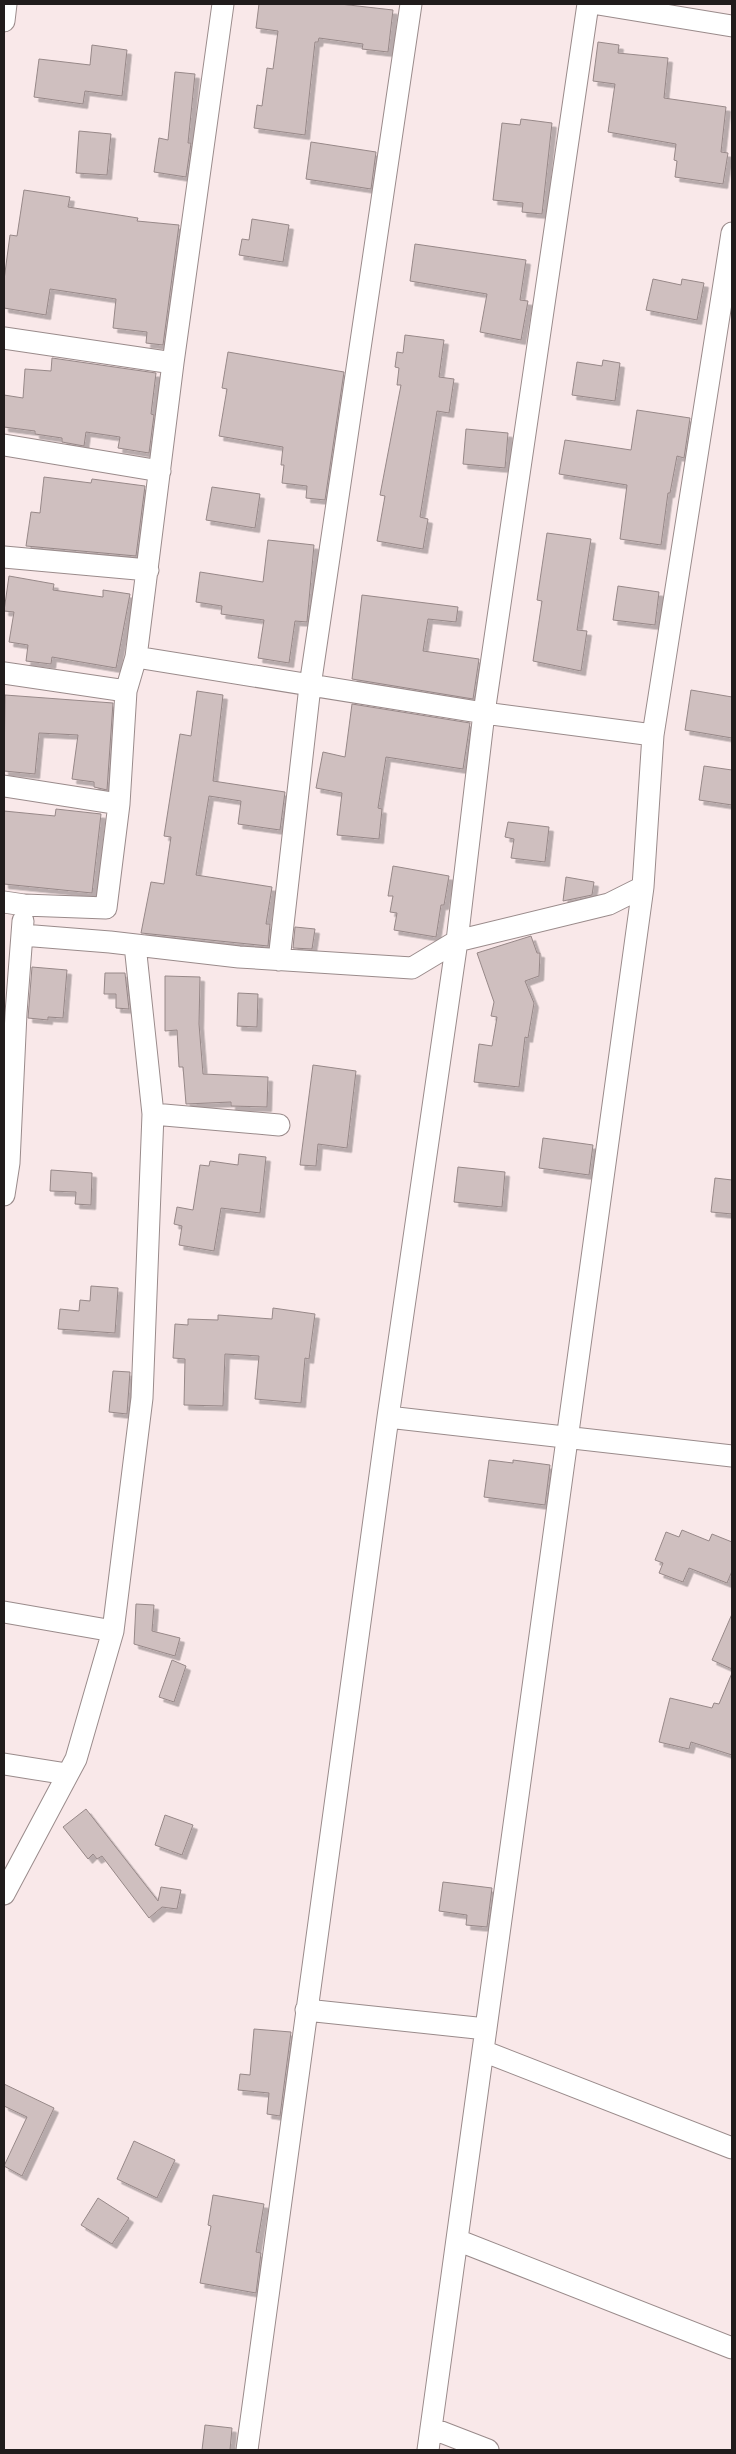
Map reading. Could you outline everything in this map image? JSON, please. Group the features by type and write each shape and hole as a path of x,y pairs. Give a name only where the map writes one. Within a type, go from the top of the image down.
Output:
{"street":[{"path":"4,21 6,4"},
{"path":"4,1195 7,1163 10,1012 22,935 14,904 106,908 118,804 126,691 136,657 172,363 223,4"},
{"path":"279,960 310,686 411,4"},
{"path":"247,2450 388,1417 457,941 484,713 588,4"},
{"path":"598,4 732,26"},
{"path":"428,2450 644,887 653,735 732,233"},
{"path":"4,338 172,363"},
{"path":"4,445 160,471"},
{"path":"4,556 148,570"},
{"path":"136,657 484,713 653,735"},
{"path":"4,673 126,691"},
{"path":"4,786 118,804"},
{"path":"22,935 279,960 412,968 457,941 610,904 644,887"},
{"path":"4,1894 76,1759 113,1632 142,1398 154,1114 135,945"},
{"path":"154,1114 279,1125"},
{"path":"388,1417 732,1456"},
{"path":"4,1612 113,1632"},
{"path":"4,1764 67,1774"},
{"path":"306,2010 486,2029"},
{"path":"483,2051 732,2148"},
{"path":"457,2240 732,2348"},
{"path":"431,2428 488,2450"}],"building":[{"path":"259,4 340,4 393,10 388,52 362,49 363,44 319,38 318,42 315,42 305,135 254,128 257,105 262,106 267,68 273,69 278,31 256,28"},
{"path":"598,42 619,45 618,53 668,58 664,98 726,107 721,152 728,153 723,184 675,177 677,161 674,160 676,144 608,132 615,84 593,81"},
{"path":"92,45 127,50 122,96 85,91 83,104 34,97 39,59 90,65"},
{"path":"175,72 195,74 188,143 191,143 186,177 154,172 159,138 168,140"},
{"path":"521,119 552,123 542,214 522,212 523,203 493,200 502,123 520,125"},
{"path":"79,131 111,134 107,175 76,173"},
{"path":"311,142 376,152 371,189 306,179"},
{"path":"24,190 70,197 68,207 138,218 137,221 179,225 163,345 146,343 147,332 113,328 116,299 50,289 46,315 4,308 4,280 10,235 17,236"},
{"path":"252,219 289,225 283,262 239,255 242,239 249,240"},
{"path":"415,244 526,260 520,300 528,301 521,340 480,332 487,294 410,281"},
{"path":"653,279 681,285 682,279 704,283 697,320 646,310"},
{"path":"405,335 444,340 439,377 454,379 449,413 437,411 420,517 428,519 423,549 377,541 385,496 380,495 401,385 397,385 399,368 395,367 397,352 403,353"},
{"path":"228,352 344,372 325,500 306,498 307,486 282,483 283,447 219,436 227,389 222,388"},
{"path":"52,358 156,373 151,414 154,415 149,453 118,448 120,437 86,432 84,446 62,442 62,438 35,434 35,431 4,427 4,395 23,398 25,369 51,371"},
{"path":"603,360 620,363 615,401 572,395 577,362 602,366"},
{"path":"637,410 690,418 684,458 677,456 670,493 668,493 661,545 620,539 627,485 559,474 565,440 631,450"},
{"path":"466,429 508,433 505,468 463,464"},
{"path":"44,477 91,483 92,479 145,486 136,556 26,546 31,512 40,513"},
{"path":"212,487 260,494 255,528 206,520"},
{"path":"547,533 591,539 577,630 587,631 581,671 533,661 542,601 537,600"},
{"path":"268,540 314,545 307,622 295,621 289,663 258,658 264,620 221,614 222,606 196,602 200,572 263,582"},
{"path":"9,576 54,584 53,590 103,597 103,590 130,594 116,668 52,657 51,664 26,661 28,645 9,642 14,612 4,611"},
{"path":"618,586 659,592 655,625 613,620"},
{"path":"362,595 458,607 456,622 428,619 423,651 479,659 473,699 352,679"},
{"path":"691,690 732,697 732,738 685,730"},
{"path":"197,691 223,695 213,781 285,792 280,830 238,824 241,801 209,796 196,875 272,887 266,924 270,924 268,946 141,933 151,882 164,884 171,837 164,836 180,734 191,736"},
{"path":"5,695 113,703 107,790 94,787 94,782 72,779 78,735 39,733 35,774 4,771"},
{"path":"352,704 470,723 463,769 386,757 378,808 382,809 379,839 337,835 342,793 316,788 323,752 345,757"},
{"path":"704,766 732,770 732,805 699,800"},
{"path":"56,809 101,814 92,893 4,884 4,811 55,816"},
{"path":"508,822 549,827 545,862 511,858 514,839 505,837"},
{"path":"393,866 449,876 444,905 441,905 436,937 394,930 397,913 390,912 393,896 388,896"},
{"path":"566,877 594,882 592,895 563,901"},
{"path":"295,927 315,929 312,949 293,948"},
{"path":"531,936 537,953 540,953 539,976 525,981 534,1003 528,1038 525,1037 519,1087 474,1082 479,1044 492,1046 497,1017 491,1016 494,1002 477,953"},
{"path":"32,967 67,970 63,1018 48,1017 48,1020 28,1018"},
{"path":"105,973 125,973 129,1009 116,1008 116,994 104,994"},
{"path":"165,976 200,977 199,1024 203,1074 268,1077 267,1107 231,1106 231,1102 186,1104 183,1067 179,1067 177,1030 165,1031"},
{"path":"238,993 258,994 257,1027 237,1026"},
{"path":"313,1065 356,1071 347,1148 318,1144 316,1166 300,1165"},
{"path":"543,1138 593,1145 589,1175 539,1168"},
{"path":"239,1154 266,1157 260,1213 221,1208 214,1251 179,1245 182,1226 174,1224 177,1207 193,1210 200,1165 209,1166 210,1161 238,1165"},
{"path":"458,1167 505,1172 502,1207 454,1202"},
{"path":"51,1170 92,1173 91,1205 75,1204 76,1192 50,1191"},
{"path":"715,1178 732,1180 732,1214 711,1212"},
{"path":"91,1286 118,1288 115,1333 58,1329 60,1309 79,1311 80,1300 90,1301"},
{"path":"273,1308 315,1314 309,1359 305,1358 301,1403 255,1399 259,1356 225,1354 223,1406 184,1405 185,1359 173,1358 175,1324 188,1325 188,1319 218,1320 218,1315 272,1319"},
{"path":"113,1371 130,1372 127,1414 109,1412"},
{"path":"489,1460 513,1463 513,1460 550,1465 545,1505 484,1497"},
{"path":"682,1530 709,1541 712,1534 732,1542 732,1571 727,1583 689,1568 683,1582 659,1573 663,1563 655,1560 666,1532 679,1537"},
{"path":"136,1604 154,1605 152,1631 180,1638 175,1656 134,1644"},
{"path":"732,1614 732,1669 712,1660"},
{"path":"172,1660 186,1666 174,1702 159,1697"},
{"path":"732,1673 732,1755 691,1742 689,1749 659,1742 670,1698 712,1708 714,1703 719,1704"},
{"path":"86,1809 158,1901 161,1887 181,1890 177,1909 162,1907 149,1918 102,1856 97,1859 93,1854 88,1859 63,1827"},
{"path":"165,1815 193,1825 182,1855 155,1845"},
{"path":"443,1882 492,1888 487,1927 466,1925 467,1915 439,1911"},
{"path":"254,2029 291,2032 280,2116 267,2114 269,2093 238,2090 240,2074 250,2075"},
{"path":"4,2084 54,2108 22,2176 4,2166 27,2117 4,2106"},
{"path":"134,2141 175,2160 157,2198 117,2179"},
{"path":"213,2195 264,2204 256,2252 261,2253 256,2293 200,2283 211,2226 208,2225"},
{"path":"98,2198 129,2218 112,2244 81,2225"},
{"path":"205,2425 232,2428 230,2450 202,2450"}]}
